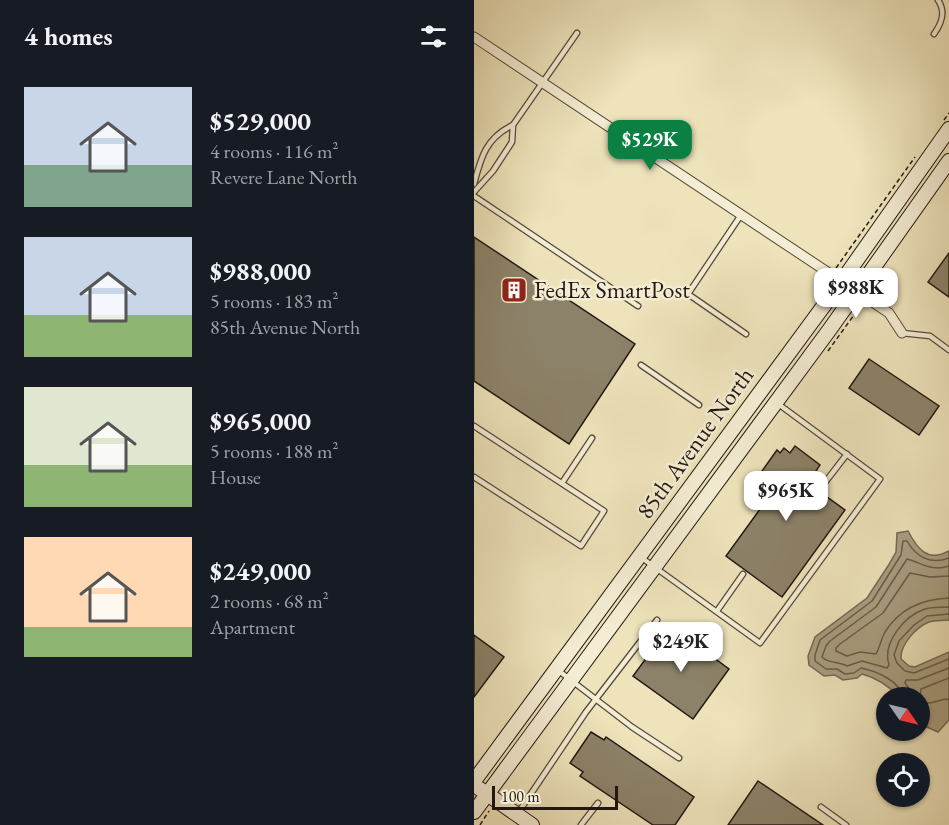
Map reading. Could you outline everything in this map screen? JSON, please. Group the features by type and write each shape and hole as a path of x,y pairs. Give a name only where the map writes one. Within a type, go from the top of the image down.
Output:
{"main road":[{"name":"85th Avenue North","path":"474,783 842,281 949,129"},
{"name":"85th Avenue North","path":"474,812 857,291 949,161"},
{"path":"474,783 532,825"}],"street":[{"path":"474,37 889,313 902,333"}],"lane":[{"path":"934,34 942,18 941,4 938,0"},
{"path":"577,33 513,125 512,142 474,194 638,306"},
{"path":"474,184 480,159 498,132 513,125"},
{"path":"741,215 688,294 746,334"},
{"path":"902,333 930,336 949,350"},
{"path":"641,365 699,405"},
{"path":"640,556 760,644 880,479 776,402"},
{"path":"474,426 604,511 581,546 474,477"},
{"path":"562,483 592,438"},
{"path":"823,485 847,453"},
{"path":"717,611 742,574"},
{"path":"517,814 596,700 657,620"},
{"path":"556,670 679,758"},
{"path":"581,825 598,802"},
{"path":"820,807 846,825"}],"path":[{"path":"480,825 488,813"}],"water":[{"path":"908,531 919,548 929,554 935,555 949,551 949,620 931,621 924,624 906,642 901,654 901,659 909,666 915,667 949,652 949,720 938,732 930,728 930,687 888,687 862,674 857,678 843,680 835,675 824,676 809,665 808,656 815,637 867,598 896,552 897,533"}],"building":[{"name":"FedEx SmartPost","path":"474,237 635,344 569,444 474,381"},
{"path":"949,253 949,297 928,282"},
{"path":"869,359 939,406 919,435 849,388"},
{"path":"795,446 820,465 816,471 821,474 812,486 845,510 782,597 726,556 771,494 760,486 763,482 757,478 777,450 780,453 784,448 790,453"},
{"path":"670,626 729,669 693,719 633,676"},
{"path":"474,635 504,657 474,697"},
{"path":"591,732 604,740 606,737 694,797 675,825 653,825 580,776 583,772 570,763"},
{"path":"758,781 823,825 728,825"}],"place":[{"name":"FedEx SmartPost","path":"514,290"}]}
